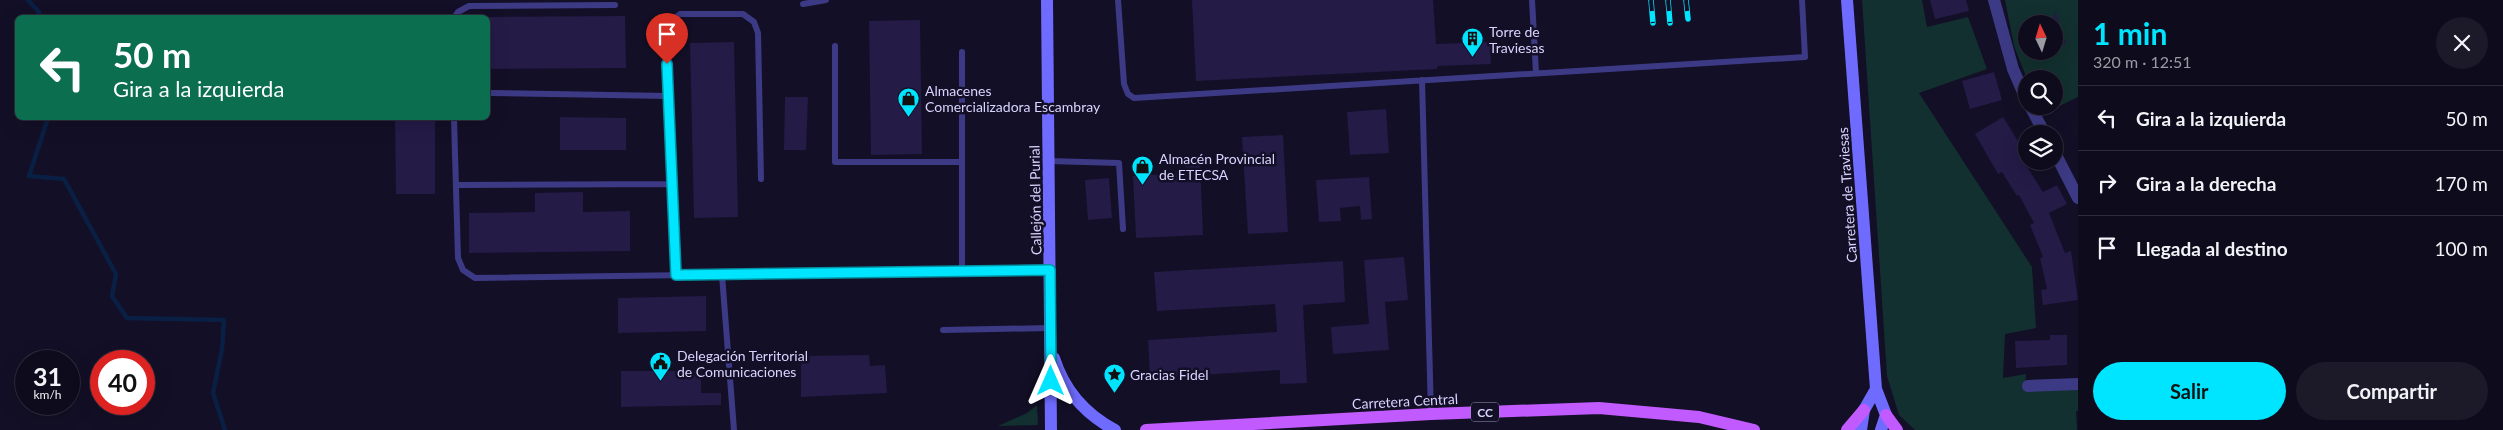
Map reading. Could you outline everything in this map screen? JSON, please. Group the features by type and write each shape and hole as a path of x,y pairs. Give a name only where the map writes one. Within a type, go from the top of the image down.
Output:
{"main road":[{"name":"Carretera Central","path":"1146,430 1431,414 1599,408 1699,417 1754,430"},
{"path":"1847,430 1864,410"},
{"path":"1886,414 1897,430"}],"street":[{"name":"Callejón del Purial","path":"1047,0 1051,430"},
{"name":"Carretera de Traviesas","path":"1847,0 1876,388 1886,414"},
{"path":"1994,0 2018,81"},
{"path":"2063,169 2078,198"},
{"path":"1050,349 1059,373 1075,399 1098,420 1115,430"},
{"path":"2028,386 2078,384"},
{"path":"1861,430 1864,410 1876,388"},
{"path":"1881,430 1886,414"}],"lane":[{"path":"802,4 826,0"},
{"path":"1118,0 1124,84 1128,94 1134,98 1805,57 1802,0"},
{"path":"1532,0 1536,73"},
{"path":"456,15 469,6 615,5"},
{"path":"676,275 666,33 671,21 680,14 743,14 754,22 758,33 761,178"},
{"path":"835,46 836,162 962,162"},
{"path":"962,52 962,271"},
{"path":"1422,80 1431,414"},
{"path":"490,93 668,96"},
{"path":"454,120 458,258 463,270 475,278 1050,270"},
{"path":"1049,161 1119,163 1123,229"},
{"path":"456,185 672,184"},
{"path":"722,275 734,430"},
{"path":"943,330 1050,328"}],"green space":[{"path":"1862,0 1922,0 1927,27 1968,17 1987,69 1919,93 2032,267 2036,328 2005,334 2003,378 2026,374 2025,388 2078,388 2077,430 1915,430 1899,415 1887,376"},
{"path":"2005,0 2078,0 2078,97 2063,104 2063,70 2023,70 2020,60 2063,60 2063,15 2018,15 2018,56 2014,46"},
{"path":"1037,405 1038,425 998,426 1027,413"}],"building":[{"path":"1192,0 1433,0 1436,44 1490,42 1491,64 1437,66 1437,69 1196,81"},
{"path":"1930,0 1966,0 1969,11 1935,19"},
{"path":"625,16 626,68 490,69 490,17"},
{"path":"920,20 922,154 871,155 869,21"},
{"path":"2063,35 2066,44 2063,45"},
{"path":"734,42 738,217 694,218 690,43"},
{"path":"1994,72 2002,100 1970,109 1962,81"},
{"path":"785,97 808,97 806,150 784,150"},
{"path":"1386,109 1389,153 1350,155 1347,112"},
{"path":"560,117 626,118 626,150 560,150"},
{"path":"2003,117 2018,141 2018,170 2029,170 2043,192 2057,185 2067,204 2049,213 2065,253 2071,251 2078,300 2043,305 2041,290 2047,289 2040,258 2043,257 2030,225 2034,223 2019,195 2017,196 2002,172 1998,174 1975,134"},
{"path":"395,120 435,120 435,194 396,194"},
{"path":"1283,135 1288,232 1248,234 1242,137"},
{"path":"1200,161 1203,235 1136,238 1133,176 1185,173 1185,162"},
{"path":"1369,177 1372,219 1361,220 1360,206 1340,208 1341,221 1319,222 1316,180"},
{"path":"1109,178 1112,218 1088,220 1085,180"},
{"path":"583,192 583,212 630,211 630,251 469,253 469,213 535,212 535,193"},
{"path":"1404,257 1408,300 1385,302 1389,350 1333,354 1331,327 1369,324 1364,260"},
{"path":"1343,261 1345,302 1303,305 1307,383 1280,384 1280,370 1150,378 1148,340 1277,332 1275,304 1157,311 1154,272"},
{"path":"706,296 706,331 618,333 618,298"},
{"path":"2050,335 2067,335 2067,365 2016,368 2015,341 2050,340"},
{"path":"869,355 870,366 885,365 887,393 801,397 801,356"},
{"name":"Delegación Territorial de Comunicaciones","path":"621,371 701,371 701,393 721,393 721,405 621,407"}],"waterway":[{"path":"28,0 39,12 38,15"},
{"path":"47,120 29,176 64,179 116,274 112,296 127,318 224,320 222,349 213,393 225,430"}],"railway":[{"path":"1651,0 1653,23"},
{"path":"1668,0 1670,23"},
{"path":"1686,0 1688,19"}],"place":[{"name":"Torre de Traviesas","path":"1473,58"},
{"name":"Almacenes Comercializadora Escambray","path":"909,117"},
{"name":"Almacén Provincial de ETECSA","path":"1143,185"},
{"name":"Delegación Territorial de Comunicaciones","path":"661,382"},
{"name":"Gracias Fidel","path":"1114,393"}],"route":[{"path":"667,64 676,275 1050,270 1051,381"}]}
